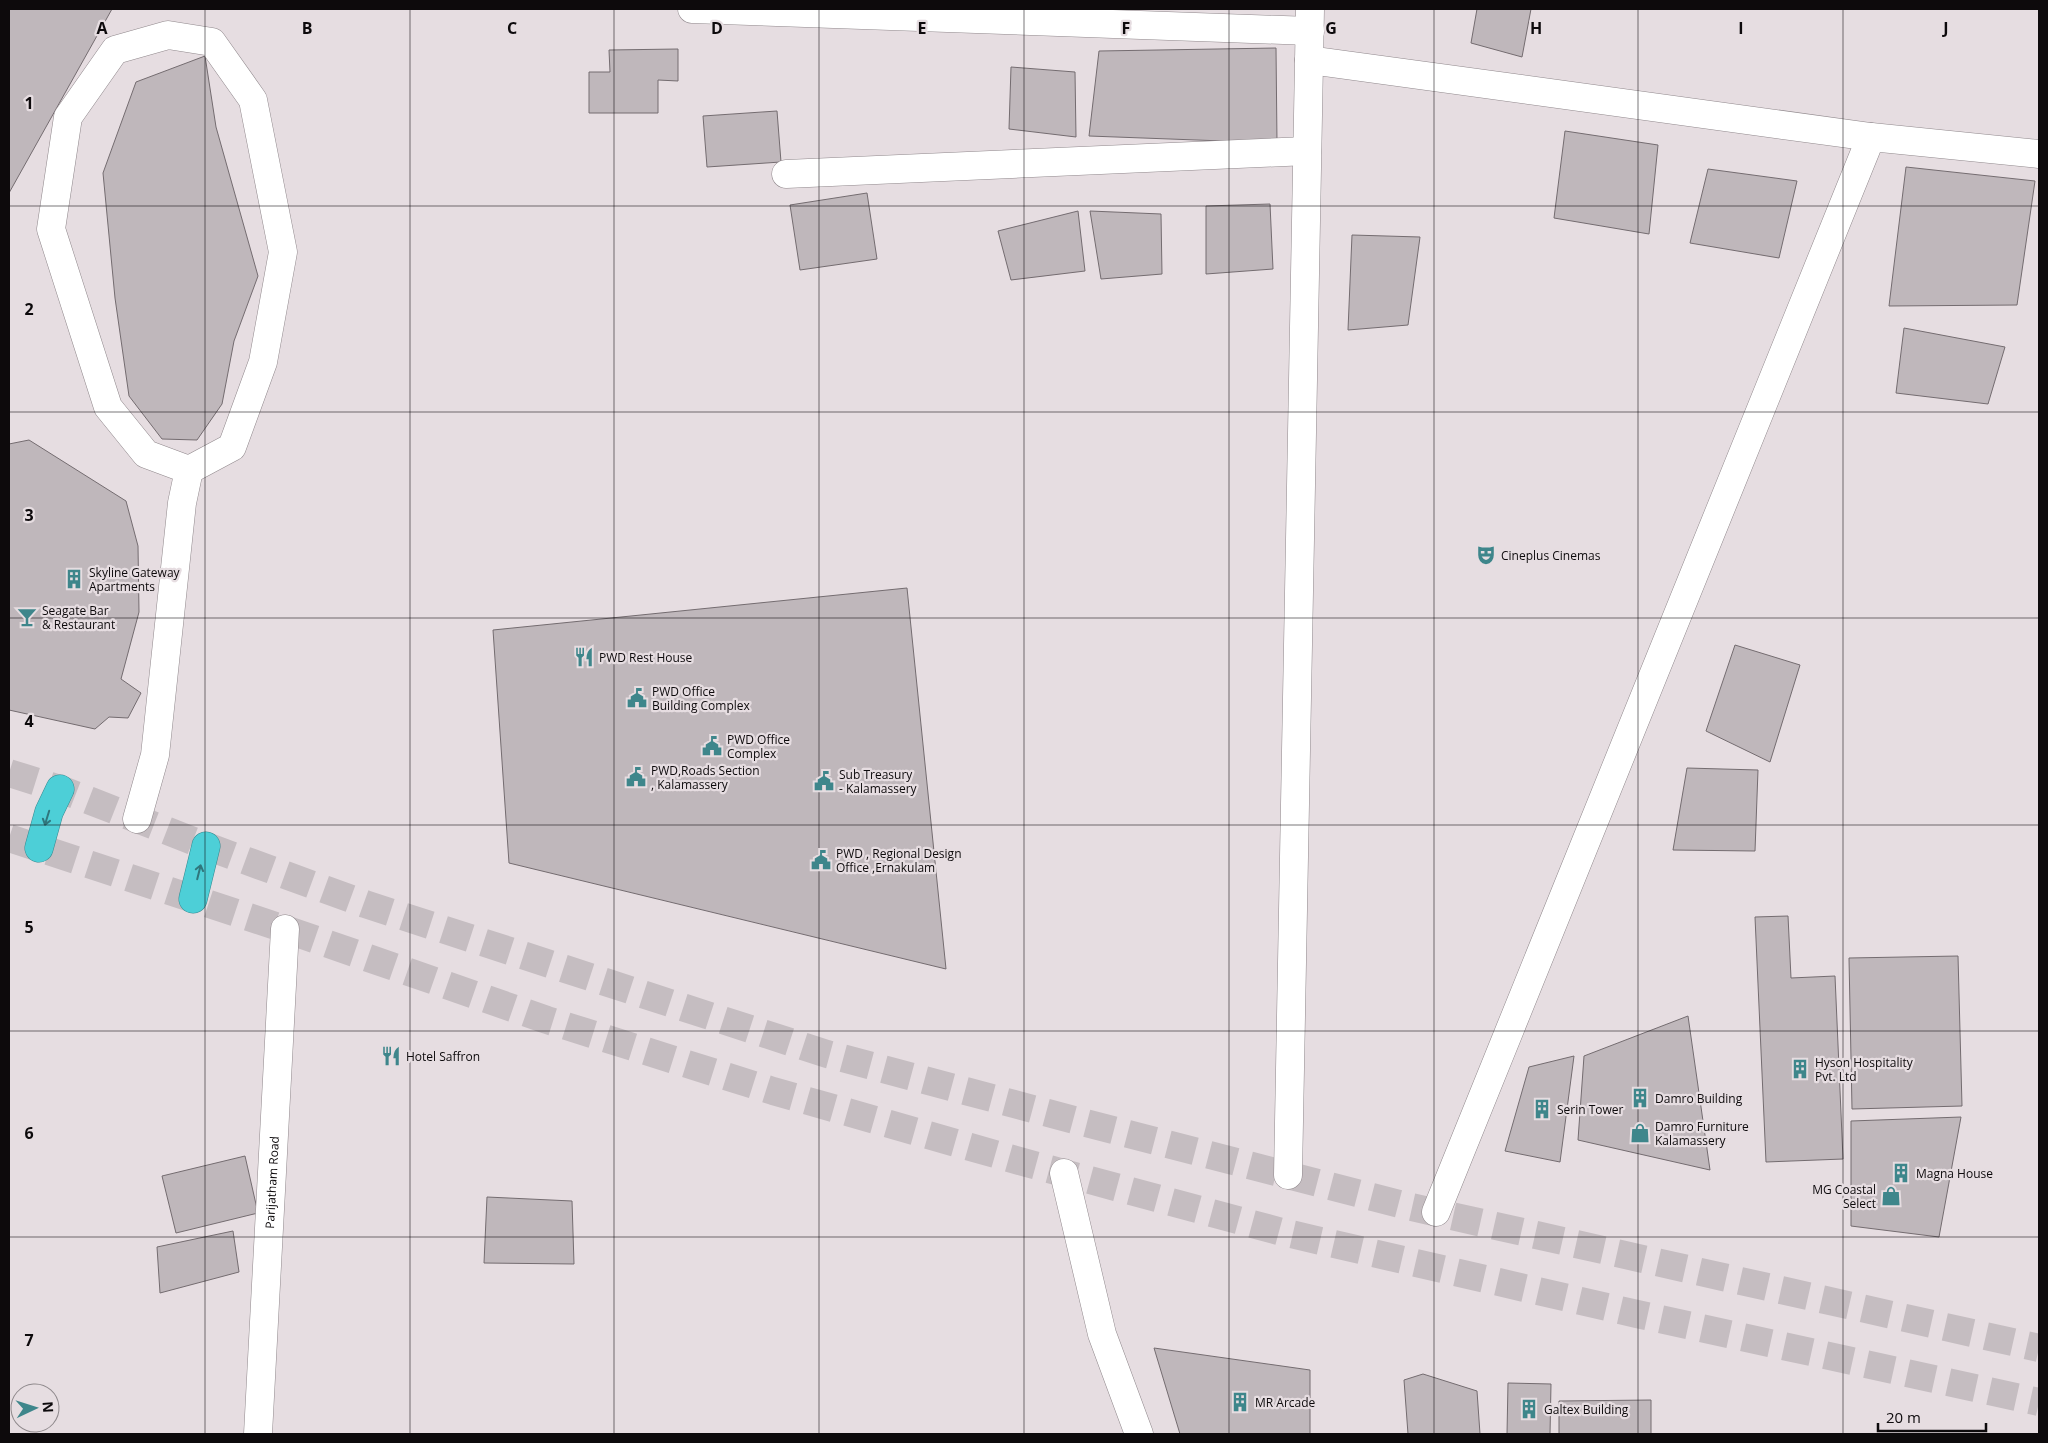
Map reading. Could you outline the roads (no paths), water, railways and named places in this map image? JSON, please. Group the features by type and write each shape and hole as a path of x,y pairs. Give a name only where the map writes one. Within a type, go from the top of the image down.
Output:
{"highway":[{"path":"39,848 49,812 60,788"},
{"path":"193,899 206,846"}],"street":[{"path":"692,9 1310,20 1288,1175"},
{"path":"137,819 155,755 182,503 189,470 232,447 263,362 283,252 253,100 212,42 168,35 115,50 68,118 51,229 108,407 146,454 189,470"},
{"path":"1309,60 1871,137 2039,154"},
{"path":"1436,1212 1871,137"},
{"path":"786,174 1307,151"},
{"name":"Parijatham Road","path":"258,1434 285,929"},
{"path":"1064,1173 1102,1334 1139,1434"}],"tunnel":[{"path":"9,773 60,789 206,846 365,904 827,1054 1407,1206 2039,1348"},
{"path":"9,838 285,929 547,1020 773,1091 1023,1162 1282,1232 1637,1314 2039,1402"}],"place":[{"name":"Cineplus Cinemas","path":"1486,555"},
{"name":"Skyline Gateway Apartments","path":"74,579"},
{"name":"Seagate Bar & Restaurant","path":"27,617"},
{"name":"PWD Rest House","path":"584,657"},
{"name":"PWD Office Building Complex","path":"637,698"},
{"name":"PWD Office Complex","path":"712,746"},
{"name":"PWD,Roads Section , Kalamassery","path":"636,777"},
{"name":"Sub Treasury - Kalamassery","path":"824,781"},
{"name":"PWD , Regional Design Office ,Ernakulam","path":"821,860"},
{"name":"Hotel Saffron","path":"391,1056"},
{"name":"Hyson Hospitality Pvt. Ltd","path":"1800,1069"},
{"name":"Damro Building","path":"1640,1098"},
{"name":"Serin Tower","path":"1542,1109"},
{"name":"Damro Furniture Kalamassery","path":"1640,1133"},
{"name":"Magna House","path":"1901,1173"},
{"name":"MG Coastal Select","path":"1891,1196"},
{"name":"MR Arcade","path":"1240,1402"},
{"name":"Galtex Building","path":"1529,1409"}]}
